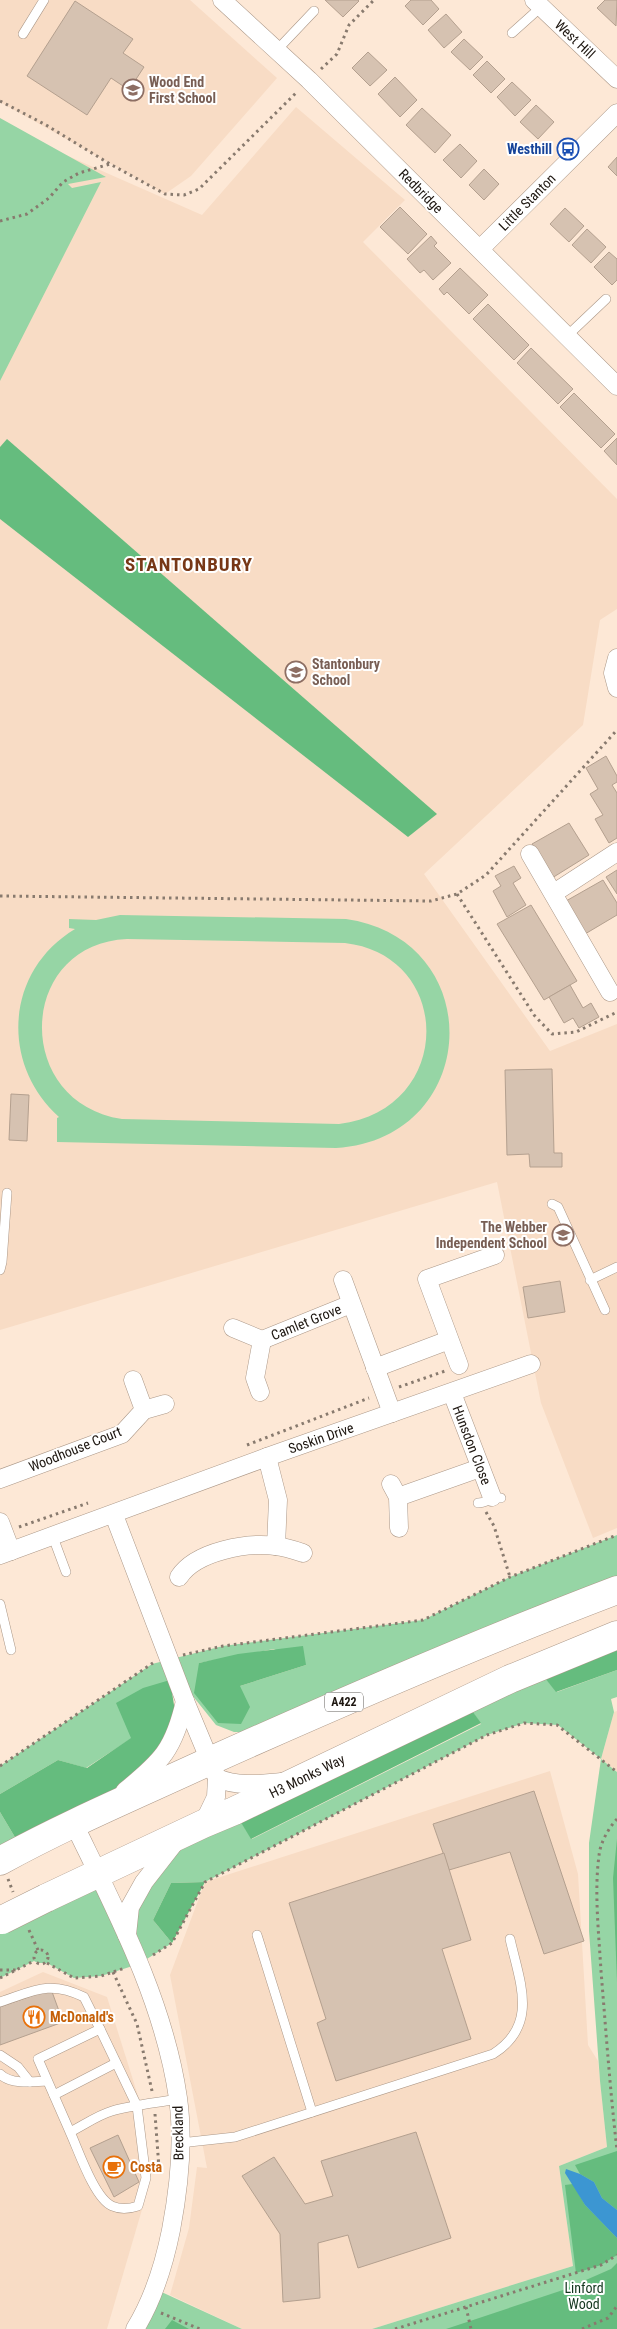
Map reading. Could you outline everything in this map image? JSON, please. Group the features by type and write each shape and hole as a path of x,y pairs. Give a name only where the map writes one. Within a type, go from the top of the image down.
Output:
{"main road":[{"name":"A422","path":"11,1855 101,1811 214,1770 495,1637 617,1590"},
{"name":"H3 Monks Way","path":"1,1920 510,1679 617,1635"}],"street":[{"name":"Redbridge","path":"229,2 616,383"},
{"name":"West Hill","path":"537,3 617,79"},
{"name":"Little Stanton","path":"480,249 617,113"},
{"path":"617,658 613,673 617,688"},
{"path":"554,893 617,852"},
{"path":"530,854 598,957 610,992"},
{"path":"459,1365 427,1279 495,1255"},
{"name":"Camlet Grove","path":"342,1280 392,1413"},
{"name":"Camlet Grove","path":"233,1328 262,1340 351,1304"},
{"name":"Camlet Grove","path":"260,1392 255,1378 262,1340"},
{"path":"375,1368 449,1340"},
{"name":"Soskin Drive","path":"6,1553 114,1515 267,1457 531,1364"},
{"path":"133,1380 144,1410 165,1404"},
{"name":"Hunsdon Close","path":"452,1393 480,1468 489,1500"},
{"name":"Woodhouse Court","path":"0,1479 122,1434 144,1410"},
{"path":"267,1457 278,1500 276,1546"},
{"path":"400,1528 395,1491 480,1468"},
{"path":"114,1515 168,1659 214,1770 216,1797 192,1829"},
{"path":"2,1527 6,1553"},
{"path":"179,1570 208,1555 229,1549 276,1546 302,1553"},
{"path":"101,1811 144,1775 170,1746 178,1730 185,1701"},
{"path":"214,1770 228,1783 256,1784 298,1780"},
{"name":"Breckland","path":"74,1824 127,1937 153,2000 178,2099 180,2143 176,2206 165,2259 148,2308 136,2329"},
{"name":"Breckland","path":"127,1937 130,1907 144,1882 192,1829"}],"lane":[{"path":"23,34 44,0"},
{"path":"512,33 537,3"},
{"path":"277,50 314,11"},
{"path":"567,336 606,299"},
{"path":"0,1270 8,1193"},
{"path":"552,1204 558,1207 605,1310"},
{"path":"590,1280 617,1267"},
{"path":"53,1537 66,1572"},
{"path":"0,1604 11,1650"},
{"path":"257,1935 312,2112"},
{"path":"180,2143 235,2137 493,2054 506,2046 518,2031 523,2016 522,1993 510,1939"},
{"path":"0,2002 42,1988 56,1986 84,1997 100,2029 137,2106 146,2178 138,2206 127,2209 111,2205 97,2190 38,2059 100,2029"},
{"path":"0,2055 18,2067 30,2082"},
{"path":"54,2095 116,2063"},
{"path":"0,2074 4,2078 30,2082 47,2081"},
{"path":"70,2132 111,2111 178,2099"}],"path":[{"path":"0,101 46,125 110,164 165,194 184,195 199,189 337,54 349,25 374,0"},
{"path":"0,220 27,214 49,198 63,182 79,173 110,164"},
{"path":"0,896 431,901 457,894 486,875 617,730"},
{"path":"457,894 534,1015 552,1034 576,1032 617,1012"},
{"path":"245,1446 459,1365"},
{"path":"2,1527 96,1500"},
{"path":"489,1500 486,1515 494,1526 510,1576"},
{"path":"0,1766 152,1664 223,1646 423,1620 510,1576 617,1535"},
{"path":"0,1978 34,1961 38,1963 47,1962 74,1978 101,1976 139,1964 172,1943 205,1882 487,1735 524,1723 558,1725 617,1772"},
{"path":"617,1819 604,1838 599,1856 598,1928 608,2075 617,2150"},
{"path":"34,1961 34,1953 42,1950 48,1957 47,1962"},
{"path":"0,1970 19,1970"},
{"path":"395,2329 601,2265 617,2255"},
{"path":"582,2329 608,2318 617,2306"},
{"path":"466,2307 471,2329"},
{"path":"148,2308 200,2329"}],"shaded area":[{"name":"Wood End First School","path":"0,0 190,0 277,78 191,176 165,194 0,102"},
{"name":"Stantonbury School","path":"296,107 405,200 363,242 617,499 617,609 600,620 583,725 424,874 550,1051 617,1024 617,1528 593,1538 541,1403 497,1182 0,1330 0,126 202,215"},
{"path":"617,1711 617,1772 601,1759 614,1712"},
{"path":"550,1771 578,1874 588,2045 598,2061 607,2147 559,2166 573,2266 372,2329 242,2329 170,2295 189,2228 197,2167 207,2168 170,1975 205,1882"},
{"path":"43,1972 107,1997 138,2096 143,2206 107,2329 0,2329 0,1992"}],"green space":[{"path":"0,118 106,177 68,184 72,188 101,182 0,381"},
{"path":"7,439 437,814 408,837 0,519 0,447"},
{"path":"120,915 346,919 393,934 426,962 444,998 449,1038 441,1077 419,1111 384,1136 336,1148 57,1142 57,1118 59,1117 40,1095 27,1071 20,1045 19,1019 24,993 35,969 52,947 75,929 69,928 69,919 96,920","holes":["127,939 345,943 381,954 407,975 422,1002 426,1033 420,1064 404,1092 377,1113 339,1124 122,1119 86,1107 61,1084 46,1056 42,1024 48,994 64,967 91,947"]},
{"path":"617,1535 617,1590 254,1732 234,1732 216,1725 192,1695 184,1673 169,1660 170,1680 132,1738 86,1768 58,1760 0,1794 0,1766 152,1664 223,1646 423,1620 510,1577","holes":["274,1649 306,1665 240,1686 199,1663"]},
{"path":"617,1635 617,1670 556,1692 537,1668"},
{"path":"303,1646 306,1665 240,1686 250,1707 241,1724 218,1723 194,1693 199,1663 238,1654"},
{"path":"537,1668 557,1692 617,1670 617,1697 611,1699 614,1712 601,1759 558,1725 524,1723 487,1735 205,1882 171,1883 153,1920 172,1943 139,1964 101,1976 74,1978 47,1963 34,1961 0,1978 0,1921 98,1873 126,1935 160,1861 234,1811 252,1839 481,1724 465,1701"},
{"path":"170,1680 178,1730 144,1775 22,1849 0,1812 0,1794 58,1760 87,1768 131,1738 116,1703 143,1688"},
{"path":"465,1701 481,1723 251,1839 234,1811"},
{"name":"Linford Wood","path":"601,1759 617,1772 617,2329 372,2329 573,2266 559,2166 607,2147 589,1931 589,1843"},
{"path":"0,1812 22,1849 0,1861"},
{"path":"617,1839 617,1982 613,1878"},
{"path":"205,1882 172,1943 153,1920 171,1883"},
{"path":"617,2151 617,2210 602,2198 594,2182 580,2174 575,2165"},
{"path":"573,2184 585,2205 617,2238 617,2255 601,2265 576,2273 565,2185"},
{"path":"617,2263 617,2329 446,2329 563,2290 611,2269"},
{"path":"155,2289 242,2329 135,2329"},
{"path":"172,2320 189,2329 165,2329"}],"water":[{"path":"566,2169 594,2182 602,2198 617,2210 617,2238 585,2205 565,2173"}],"building":[{"path":"325,0 358,0 359,1 343,17"},
{"path":"411,0 431,0 439,9 423,25 405,6"},
{"path":"605,0 617,0 616,26 597,8"},
{"path":"75,1 133,39 123,53 144,67 129,90 111,78 87,115 27,76"},
{"path":"446,14 462,32 444,48 428,30"},
{"path":"464,39 483,57 470,70 451,52"},
{"path":"368,52 387,70 370,86 352,68"},
{"path":"487,61 505,79 491,93 473,75"},
{"path":"395,77 417,100 400,117 378,94"},
{"path":"512,82 531,100 515,116 497,97"},
{"path":"536,105 554,122 538,139 520,122"},
{"path":"422,108 451,135 435,153 406,125"},
{"path":"460,144 477,161 461,178 443,160"},
{"path":"617,157 617,176 608,167"},
{"path":"484,169 499,184 484,200 469,185"},
{"path":"400,207 427,234 408,254 380,227"},
{"path":"565,208 584,226 569,242 550,224"},
{"path":"587,229 606,247 591,263 572,245"},
{"path":"431,236 437,243 434,246 451,263 433,280 424,270 420,273 407,259"},
{"path":"609,252 617,259 617,280 612,285 594,267"},
{"path":"460,268 488,295 469,314 447,292 444,295 439,289"},
{"path":"488,304 529,345 514,360 473,319"},
{"path":"531,348 573,389 558,404 517,363"},
{"path":"574,393 615,434 601,448 560,407"},
{"path":"617,438 617,465 604,451"},
{"path":"606,756 617,776 617,782 612,785 617,793 617,838 609,843 595,819 603,815 590,794 598,789 586,768"},
{"path":"569,823 589,855 552,878 532,844"},
{"path":"514,866 521,878 513,883 526,905 507,917 493,891 501,886 495,876"},
{"path":"617,870 617,894 606,877"},
{"path":"603,880 617,903 617,915 585,934 566,901"},
{"path":"531,905 577,981 544,1000 497,924"},
{"path":"570,985 583,1008 591,1003 599,1017 579,1028 573,1018 564,1023 549,997"},
{"path":"552,1069 554,1153 562,1153 562,1167 530,1167 529,1154 507,1155 505,1070"},
{"path":"11,1094 29,1095 27,1141 9,1140"},
{"path":"560,1281 565,1312 528,1318 523,1287"},
{"path":"534,1791 584,1941 544,1954 510,1852 449,1870 433,1824"},
{"path":"444,1853 471,1940 442,1949 471,2039 336,2081 317,2023 326,2019 289,1903"},
{"path":"51,1989 63,2022 0,2045 0,2007"},
{"path":"416,2132 451,2238 358,2268 348,2235 318,2243 320,2298 283,2302 280,2234 242,2176 274,2157 305,2204 333,2196 321,2161"},
{"path":"118,2135 139,2182 114,2197 90,2148"}],"place":[{"name":"Wood End First School","path":"133,90"},
{"name":"Westhill","path":"568,149"},
{"name":"Stantonbury School","path":"296,672"},
{"name":"The Webber Independent School","path":"563,1235"},
{"name":"McDonald's","path":"34,2017"},
{"name":"Costa","path":"114,2167"}],"district":[{"name":"STANTONBURY","path":"189,564"}]}
